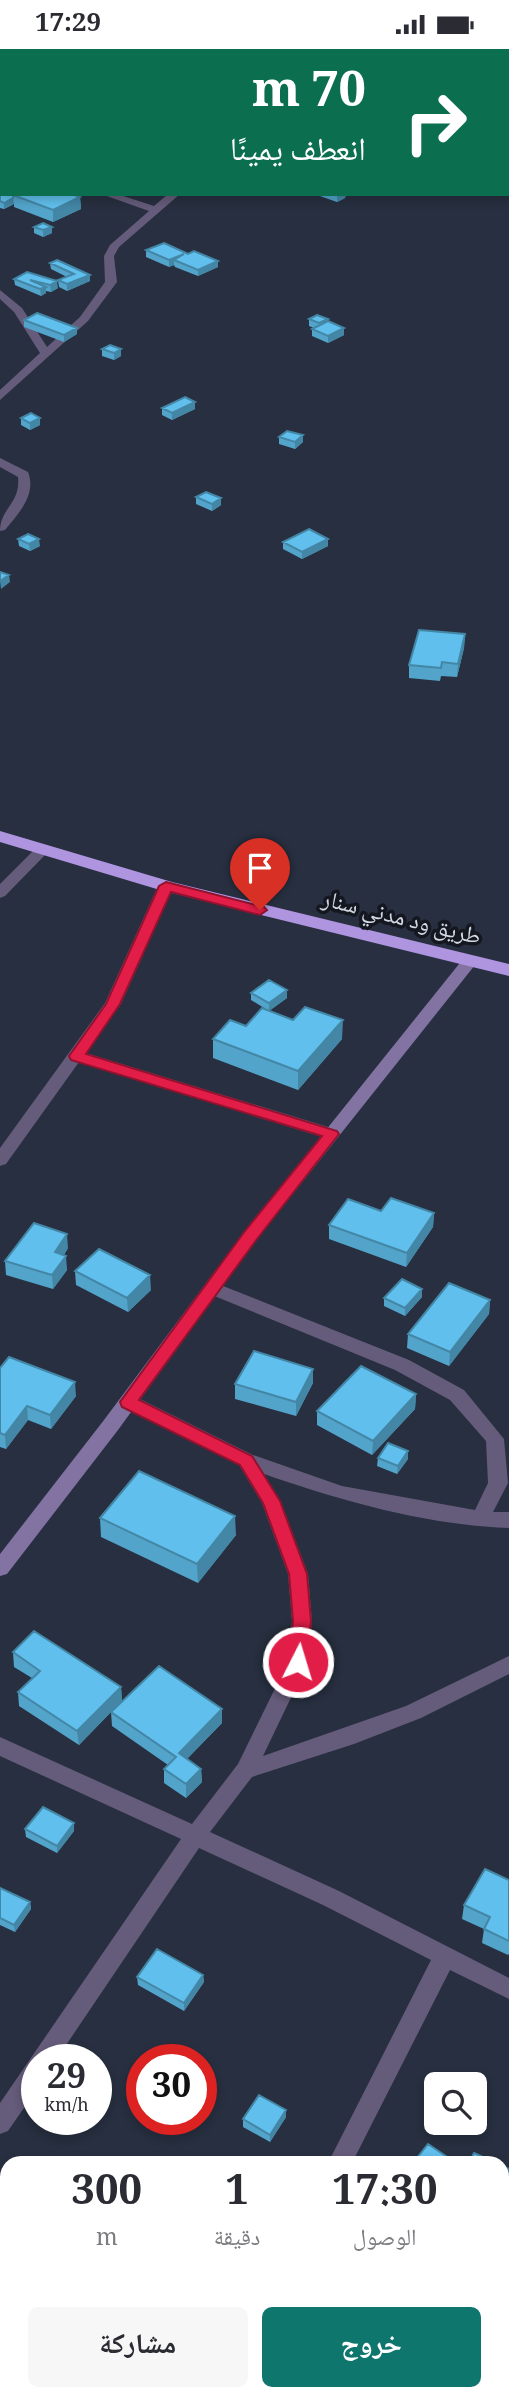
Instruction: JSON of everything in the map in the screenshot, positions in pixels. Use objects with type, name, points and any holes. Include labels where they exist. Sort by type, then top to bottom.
[{"type":"highway","name":"طريق ود مدني سنار","points":[[0,836],[166,886],[509,970]]},
{"type":"street","points":[[112,196],[156,210]]},
{"type":"street","points":[[0,396],[84,319],[111,282],[109,256],[115,245],[173,196]]},
{"type":"street","points":[[0,293],[18,310],[46,354]]},
{"type":"street","points":[[0,462],[24,475],[26,485],[22,499],[0,527]]},
{"type":"street","points":[[0,893],[42,849]]},
{"type":"street","points":[[0,1160],[113,1004],[166,886]]},
{"type":"street","points":[[0,1568],[332,1134],[469,962]]},
{"type":"street","points":[[77,1056],[332,1134]]},
{"type":"street","points":[[213,1288],[401,1366],[457,1395],[495,1439],[498,1483],[480,1519]]},
{"type":"street","points":[[128,1402],[246,1460],[341,1493],[480,1519],[509,1520]]},
{"type":"street","points":[[54,2044],[195,1836],[245,1770],[298,1662],[302,1621],[298,1574],[271,1501],[246,1460]]},
{"type":"street","points":[[245,1770],[334,1743],[446,1700],[505,1670]]},
{"type":"street","points":[[0,1746],[331,1898],[509,1989]]},
{"type":"street","points":[[344,2156],[444,1958]]},
{"type":"street","points":[[0,2123],[21,2092]]},
{"type":"building","points":[[0,196],[13,196],[4,203],[0,201]]},
{"type":"building","points":[[16,196],[80,197],[53,210]]},
{"type":"building","points":[[43,223],[52,227],[43,230],[34,227]]},
{"type":"building","points":[[164,243],[188,254],[194,251],[218,261],[198,270],[174,260],[184,254],[169,260],[146,250]]},
{"type":"building","points":[[57,260],[90,275],[67,284],[58,280],[74,274],[50,263]]},
{"type":"building","points":[[27,272],[57,281],[50,285],[30,280],[46,287],[40,289],[14,279]]},
{"type":"building","points":[[37,313],[77,328],[64,335],[24,320]]},
{"type":"building","points":[[317,315],[328,319],[319,323],[309,319]]},
{"type":"building","points":[[328,321],[344,328],[328,336],[312,329]]},
{"type":"building","points":[[110,345],[121,349],[114,353],[102,349]]},
{"type":"building","points":[[185,397],[195,402],[172,413],[162,408]]},
{"type":"building","points":[[31,413],[40,418],[30,423],[21,418]]},
{"type":"building","points":[[287,431],[303,435],[295,442],[279,437]]},
{"type":"building","points":[[206,492],[221,498],[212,504],[196,497]]},
{"type":"building","points":[[309,529],[328,539],[302,552],[283,542]]},
{"type":"building","points":[[28,534],[39,539],[29,544],[18,539]]},
{"type":"building","points":[[0,572],[9,575],[0,581]]},
{"type":"building","points":[[419,630],[465,634],[458,664],[442,662],[441,668],[409,665]]},
{"type":"building","points":[[269,980],[287,990],[269,1003],[251,993]]},
{"type":"building","points":[[305,1007],[343,1020],[298,1071],[213,1039],[230,1020],[246,1026],[262,1008],[293,1020]]},
{"type":"building","points":[[391,1198],[434,1213],[407,1253],[329,1225],[348,1199],[381,1211]]},
{"type":"building","points":[[34,1223],[67,1234],[55,1252],[66,1256],[52,1275],[5,1261]]},
{"type":"building","points":[[99,1249],[150,1275],[127,1298],[75,1271]]},
{"type":"building","points":[[402,1279],[422,1289],[405,1308],[384,1298]]},
{"type":"building","points":[[449,1283],[490,1300],[450,1352],[408,1334]]},
{"type":"building","points":[[254,1351],[313,1369],[296,1402],[235,1384]]},
{"type":"building","points":[[9,1357],[75,1382],[50,1415],[27,1406],[5,1435],[0,1433],[0,1368]]},
{"type":"building","points":[[361,1366],[416,1394],[373,1441],[317,1411]]},
{"type":"building","points":[[388,1443],[408,1451],[398,1466],[378,1458]]},
{"type":"building","points":[[139,1471],[235,1516],[197,1564],[100,1518]]},
{"type":"building","points":[[34,1631],[121,1687],[77,1731],[18,1692],[40,1671],[13,1652]]},
{"type":"building","points":[[159,1666],[222,1709],[179,1753],[201,1769],[186,1784],[164,1769],[176,1757],[111,1712]]},
{"type":"building","points":[[43,1807],[74,1823],[57,1846],[25,1829]]},
{"type":"building","points":[[485,1869],[509,1880],[509,1941],[484,1929],[490,1917],[464,1905]]},
{"type":"building","points":[[0,1888],[30,1902],[14,1925],[0,1918]]},
{"type":"building","points":[[157,1949],[203,1975],[184,2003],[137,1977]]},
{"type":"building","points":[[259,2095],[286,2110],[270,2135],[243,2119]]},
{"type":"building","points":[[428,2144],[446,2156],[419,2156]]},
{"type":"route","points":[[260,910],[166,886],[113,1004],[77,1056],[332,1134],[251,1235],[128,1402],[246,1460],[271,1501],[298,1574],[302,1621],[298,1662]]}]
